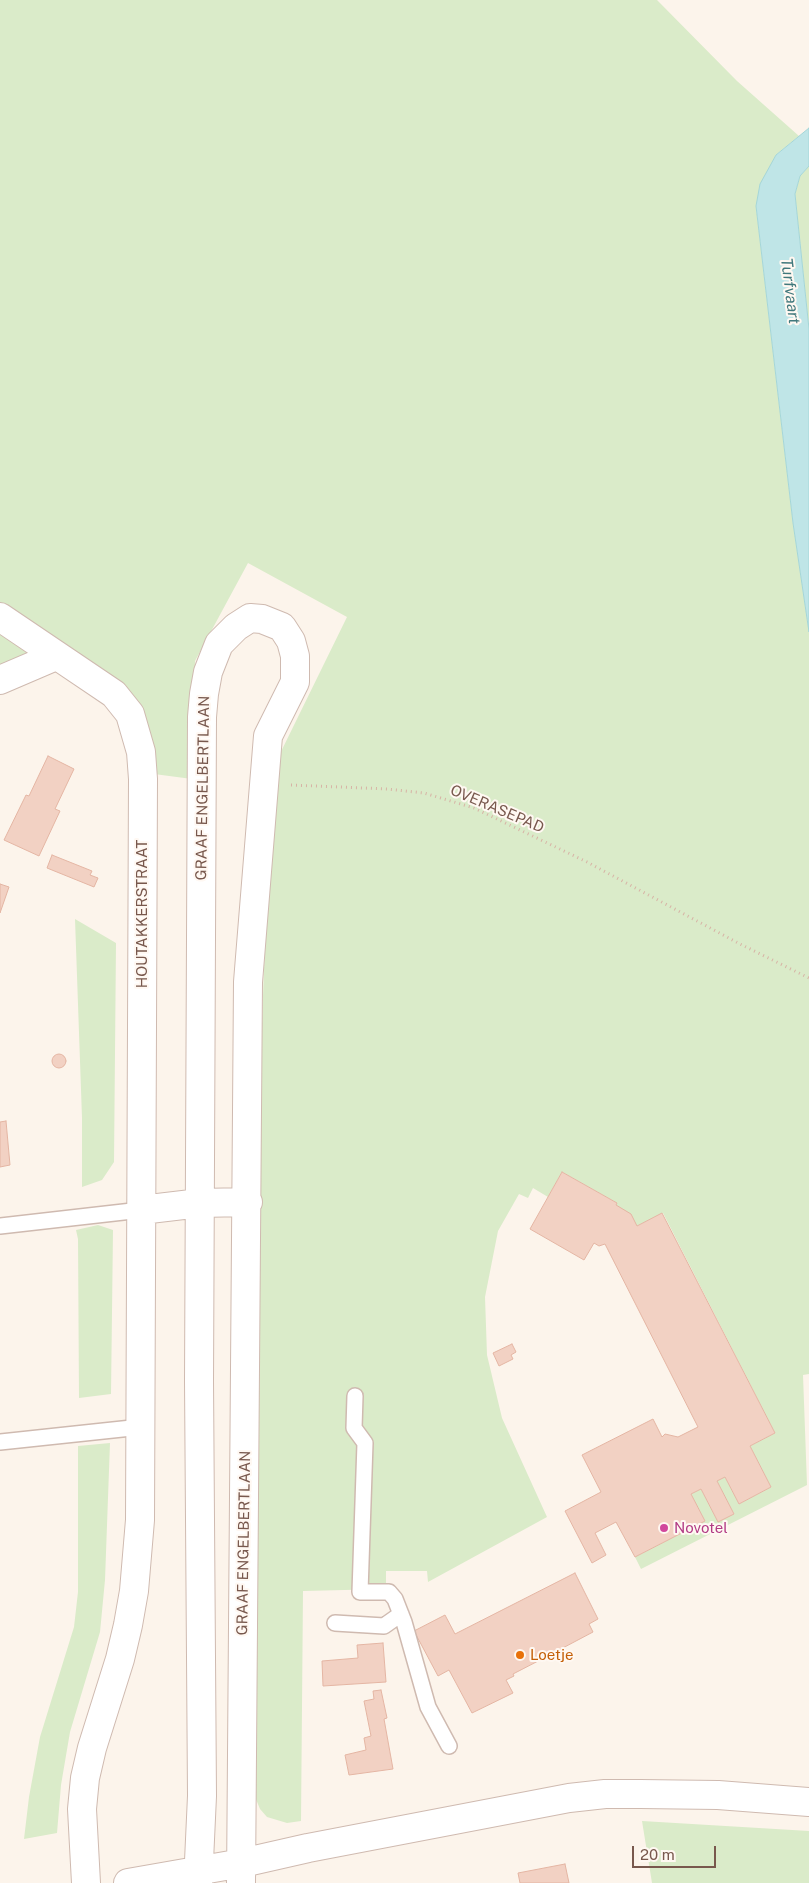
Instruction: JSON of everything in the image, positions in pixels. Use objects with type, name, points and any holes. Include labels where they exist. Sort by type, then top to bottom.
[{"type":"street","name":"HOUTAKKERSTRAAT","points":[[0,617],[114,694],[130,714],[142,752],[141,1210]]},
{"type":"street","name":"GRAAF ENGELBERTLAAN","points":[[198,1877],[202,1796],[199,1382],[202,717],[208,672],[219,644],[236,627],[250,618],[262,619],[282,627],[291,641],[295,656],[295,682],[268,736],[248,982],[248,1202],[241,1873]]},
{"type":"street","points":[[0,680],[56,656]]},
{"type":"street","points":[[86,1883],[82,1809],[85,1778],[92,1748],[120,1659],[134,1591],[140,1520],[141,1210],[200,1203],[248,1202]]},
{"type":"street","points":[[128,1883],[241,1873],[308,1848],[413,1821],[569,1798],[605,1794],[718,1788],[809,1802]]},
{"type":"lane","points":[[0,1226],[141,1210]]},
{"type":"lane","points":[[356,1396],[354,1428],[365,1443],[360,1592],[389,1592],[395,1599],[428,1707],[449,1746]]},
{"type":"lane","points":[[0,1442],[140,1427]]},
{"type":"lane","points":[[335,1623],[384,1626],[401,1614]]},
{"type":"path","name":"OVERASEPAD","points":[[263,784],[387,789],[424,793],[458,802],[524,830],[740,944],[809,978]]},
{"type":"green space","points":[[0,0],[657,0],[737,81],[799,136],[776,155],[756,206],[793,523],[809,632],[809,1374],[803,1375],[807,1485],[641,1569],[635,1557],[705,1521],[691,1494],[701,1489],[718,1522],[734,1514],[717,1481],[725,1477],[739,1504],[771,1487],[750,1446],[775,1433],[663,1213],[637,1226],[616,1205],[617,1203],[562,1172],[548,1197],[533,1188],[528,1198],[519,1194],[498,1231],[485,1297],[487,1355],[502,1418],[547,1517],[428,1582],[427,1571],[386,1571],[386,1589],[303,1591],[301,1821],[287,1823],[267,1817],[260,1809],[253,1792],[259,1108],[264,968],[275,791],[271,772],[347,617],[248,563],[195,661],[192,779],[154,774],[143,710],[120,681],[48,638],[0,604]]},
{"type":"green space","points":[[809,166],[809,329],[795,194],[800,176]]},
{"type":"green space","points":[[0,630],[14,640],[32,657],[0,668]]},
{"type":"green space","points":[[75,919],[116,943],[114,1162],[102,1180],[82,1187],[82,1118]]},
{"type":"green space","points":[[98,1225],[113,1230],[111,1394],[79,1398],[78,1239],[76,1230]]},
{"type":"green space","points":[[110,1443],[105,1580],[100,1632],[70,1732],[61,1785],[57,1833],[24,1839],[29,1797],[40,1737],[74,1627],[78,1592],[78,1446]]},
{"type":"green space","points":[[642,1821],[809,1831],[809,1883],[652,1883]]},
{"type":"water","name":"Turfvaart","points":[[809,128],[809,166],[800,176],[795,194],[809,329],[809,632],[793,523],[756,206],[760,184],[776,155]]},
{"type":"building","points":[[48,756],[74,769],[55,809],[60,811],[39,856],[4,840],[26,795],[29,796]]},
{"type":"building","points":[[52,855],[92,871],[90,875],[98,878],[94,887],[47,868]]},
{"type":"building","points":[[0,884],[9,887],[0,913]]},
{"type":"building","points":[[59,1054],[64,1056],[66,1061],[64,1066],[59,1068],[54,1066],[52,1061],[54,1056]]},
{"type":"building","points":[[6,1121],[10,1165],[0,1167],[0,1122]]},
{"type":"building","points":[[562,1172],[617,1203],[616,1205],[631,1214],[637,1226],[662,1213],[775,1433],[750,1446],[771,1487],[739,1504],[725,1477],[717,1481],[734,1514],[718,1522],[701,1489],[691,1494],[705,1521],[635,1557],[616,1522],[595,1533],[606,1555],[592,1563],[565,1511],[601,1492],[582,1455],[653,1419],[662,1437],[665,1434],[678,1437],[698,1427],[605,1244],[599,1246],[594,1243],[584,1260],[530,1229]]},
{"type":"building","points":[[512,1344],[516,1352],[511,1355],[513,1359],[499,1366],[493,1353]]},
{"type":"building","points":[[575,1573],[598,1619],[589,1624],[593,1632],[543,1661],[542,1659],[513,1674],[514,1676],[506,1680],[513,1693],[472,1713],[449,1670],[438,1676],[414,1631],[445,1615],[455,1634]]},
{"type":"building","points":[[383,1643],[386,1682],[323,1686],[322,1661],[358,1658],[357,1645]]},
{"type":"building","points":[[381,1690],[387,1718],[384,1719],[393,1769],[349,1775],[345,1755],[366,1750],[364,1738],[371,1736],[364,1701],[374,1699],[373,1691]]},
{"type":"building","points":[[565,1864],[569,1883],[520,1883],[518,1873]]},
{"type":"place","name":"Novotel","points":[[664,1528]]},
{"type":"place","name":"Loetje","points":[[520,1655]]}]
